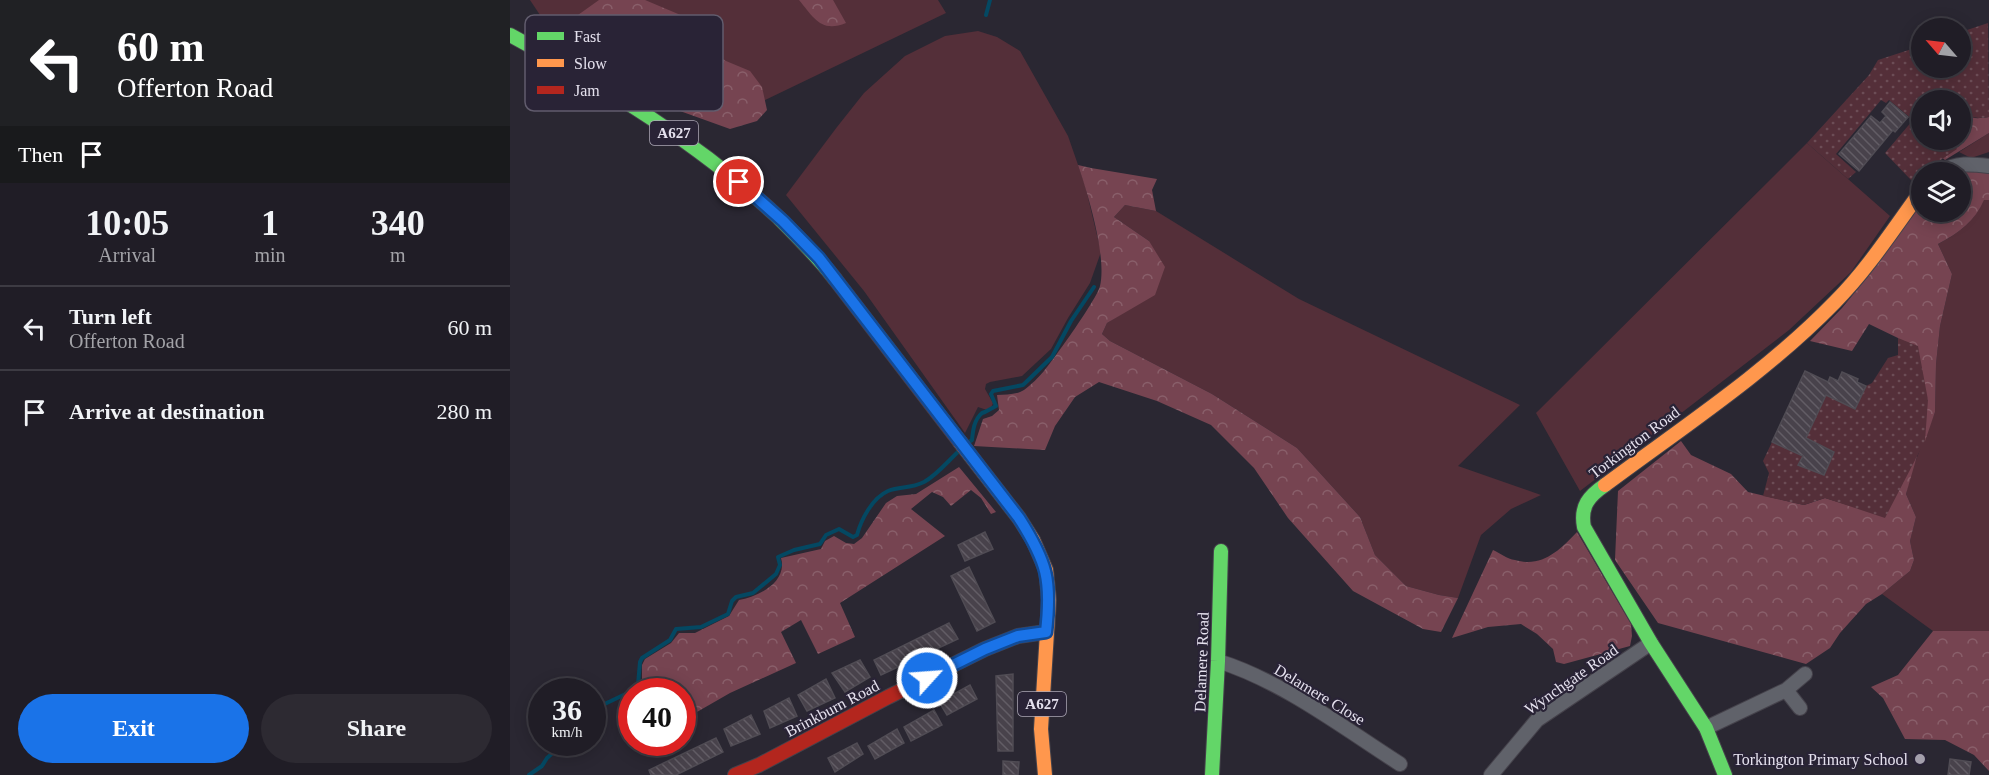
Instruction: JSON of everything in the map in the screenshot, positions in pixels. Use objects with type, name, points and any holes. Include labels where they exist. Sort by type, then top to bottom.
[{"type":"street","name":"A627","points":[[510,35],[525,44]]},
{"type":"street","name":"A627","points":[[639,111],[683,138],[739,182],[783,221],[819,258],[1019,518],[1038,550],[1046,570],[1049,600],[1041,729],[1045,775]]},
{"type":"street","points":[[1971,165],[1989,166]]},
{"type":"street","name":"Torkington Road","points":[[1725,775],[1706,728],[1651,642],[1584,527],[1581,516],[1582,506],[1595,492],[1758,369],[1823,314],[1859,275],[1911,205]]},
{"type":"street","name":"Delamere Road","points":[[1212,775],[1221,550]]},
{"type":"street","name":"Brinkburn Road","points":[[735,775],[761,770],[888,697],[985,649],[1018,636],[1046,632]]},
{"type":"street","name":"Wynchgate Road","points":[[1491,775],[1537,720],[1651,642]]},
{"type":"street","name":"Delamere Close","points":[[1218,661],[1249,672],[1285,691],[1400,764]]},
{"type":"street","points":[[1706,728],[1786,690],[1805,674]]},
{"type":"street","points":[[1786,690],[1800,708]]},
{"type":"shaded area","points":[[530,0],[938,0],[946,13],[761,102],[723,92],[723,15],[540,15]]},
{"type":"shaded area","points":[[1988,23],[1989,117],[1971,116],[1971,90],[1911,90],[1911,118],[1889,100],[1886,103],[1881,100],[1836,154],[1856,172],[1848,179],[1807,143],[1869,75],[1878,60],[1911,49],[1911,78],[1971,78],[1971,29]]},
{"type":"shaded area","points":[[978,31],[997,37],[1020,51],[1068,136],[1085,185],[1101,252],[1090,283],[1051,349],[1022,376],[986,384],[985,389],[993,403],[991,408],[987,410],[978,407],[965,433],[864,291],[786,195],[864,93],[905,56],[945,36]]},
{"type":"shaded area","points":[[1911,122],[1911,150],[1956,150],[1938,162],[1911,162],[1911,180],[1885,153]]},
{"type":"shaded area","points":[[1989,133],[1989,152],[1971,158],[1959,152],[1971,150],[1971,144]]},
{"type":"shaded area","points":[[1807,143],[1890,216],[1851,272],[1789,330],[1580,491],[1536,413]]},
{"type":"shaded area","points":[[1984,199],[1989,200],[1989,631],[1933,631],[1882,594],[1910,571],[1914,560],[1910,541],[1916,517],[1906,494],[1911,472],[1935,412],[1940,326],[1952,274],[1938,244],[1971,222]]},
{"type":"shaded area","points":[[1125,205],[1156,211],[1299,299],[1520,405],[1458,466],[1541,495],[1511,509],[1481,535],[1458,598],[1406,586],[1375,555],[1360,517],[1297,448],[1212,394],[1110,341],[1102,334],[1107,323],[1129,309],[1149,241],[1114,217]]},
{"type":"shaded area","points":[[1898,338],[1918,346],[1928,400],[1925,441],[1885,518],[1825,498],[1804,505],[1763,496],[1769,473],[1763,461],[1772,442],[1803,456],[1799,465],[1824,475],[1834,452],[1806,438],[1826,395],[1855,409],[1866,386],[1872,383],[1888,358],[1898,355]]},
{"type":"green space","points":[[599,0],[645,0],[681,15],[578,15]]},
{"type":"green space","points":[[799,0],[833,0],[846,23],[837,26],[824,25],[814,18]]},
{"type":"green space","points":[[723,59],[750,71],[762,87],[767,110],[757,121],[730,129],[680,111],[723,111]]},
{"type":"green space","points":[[1971,116],[1974,118],[1989,117],[1989,133],[1971,144]]},
{"type":"green space","points":[[1943,150],[1961,150],[1945,160],[1940,156]]},
{"type":"green space","points":[[1078,165],[1157,179],[1152,190],[1156,211],[1125,205],[1114,217],[1149,241],[1165,267],[1155,295],[1107,323],[1102,334],[1110,341],[1212,394],[1297,448],[1360,517],[1375,555],[1406,586],[1458,598],[1441,632],[1423,629],[1353,591],[1288,518],[1254,468],[1211,425],[1157,401],[1099,382],[1075,397],[1055,426],[1045,450],[974,446],[983,419],[999,410],[997,395],[1021,392],[1040,376],[1075,329],[1100,286],[1099,243]]},
{"type":"green space","points":[[1971,170],[1989,172],[1989,200],[1984,200],[1971,220]]},
{"type":"green space","points":[[1911,214],[1911,222],[1969,222],[1938,244],[1952,274],[1940,326],[1935,412],[1925,441],[1917,435],[1898,356],[1898,338],[1869,324],[1852,351],[1810,341],[1842,308],[1870,274]]},
{"type":"green space","points":[[1681,441],[1691,455],[1731,474],[1748,492],[1804,505],[1825,498],[1851,506],[1917,456],[1906,494],[1916,517],[1910,541],[1914,560],[1910,571],[1866,604],[1830,648],[1806,664],[1658,623],[1615,560],[1618,491]]},
{"type":"green space","points":[[959,467],[996,512],[991,514],[981,498],[971,490],[951,506],[943,497],[932,492],[911,509],[945,536],[840,603],[855,637],[818,654],[801,620],[781,632],[796,663],[730,693],[696,713],[696,678],[642,678],[642,665],[645,659],[671,643],[679,633],[695,633],[729,616],[739,600],[755,596],[770,587],[780,574],[781,558],[821,549],[825,541],[834,536],[846,543],[854,544],[862,538],[886,503],[897,496],[916,494]]},
{"type":"green space","points":[[1577,532],[1631,624],[1630,646],[1564,664],[1556,662],[1553,649],[1537,634],[1521,624],[1488,627],[1452,638],[1493,550],[1512,559],[1534,562],[1550,556]]},
{"type":"green space","points":[[1933,631],[1989,631],[1989,771],[1974,755],[1945,740],[1905,739],[1883,698],[1871,687],[1898,675]]},
{"type":"building","points":[[1890,102],[1908,117],[1895,132],[1893,130],[1859,171],[1839,154],[1871,116],[1880,123],[1886,116],[1882,112]]},
{"type":"building","points":[[1805,371],[1828,382],[1830,377],[1838,381],[1842,372],[1858,379],[1857,382],[1866,386],[1855,409],[1826,395],[1806,438],[1834,452],[1824,475],[1798,465],[1803,456],[1772,442]]},
{"type":"building","points":[[985,532],[993,549],[965,561],[958,545]]},
{"type":"building","points":[[969,567],[995,622],[977,631],[951,576]]},
{"type":"building","points":[[949,623],[958,639],[881,675],[874,660]]},
{"type":"building","points":[[860,660],[870,677],[845,692],[832,673]]},
{"type":"building","points":[[1013,674],[1013,751],[998,751],[996,676]]},
{"type":"building","points":[[826,679],[835,698],[807,711],[798,695]]},
{"type":"building","points":[[970,685],[977,699],[947,715],[939,702]]},
{"type":"building","points":[[789,698],[797,716],[770,728],[764,711]]},
{"type":"building","points":[[934,710],[942,725],[911,741],[904,727]]},
{"type":"building","points":[[751,715],[760,734],[731,746],[724,729]]},
{"type":"building","points":[[897,729],[904,743],[875,759],[868,746]]},
{"type":"building","points":[[716,738],[723,752],[676,775],[651,775],[649,770],[678,756],[696,756],[696,748]]},
{"type":"building","points":[[857,743],[863,754],[835,772],[828,758]]},
{"type":"building","points":[[1950,759],[1971,762],[1969,775],[1948,775]]},
{"type":"building","points":[[1003,761],[1019,762],[1018,775],[1003,775]]},
{"type":"waterway","points":[[986,15],[990,0]]},
{"type":"waterway","points":[[969,442],[972,440],[974,425],[979,416],[996,406],[991,394],[993,391],[1023,385],[1052,357],[1071,321],[1094,287]]},
{"type":"waterway","points":[[606,703],[634,690],[638,685],[642,658],[670,640],[676,629],[701,627],[728,614],[732,601],[736,597],[753,593],[776,574],[780,565],[778,557],[794,550],[820,544],[826,535],[839,529],[853,537],[857,535],[868,510],[882,494],[892,489],[924,482],[959,451]]},
{"type":"waterway","points":[[529,775],[542,766],[549,756]]},
{"type":"traffic: fast","points":[[510,35],[525,43]]},
{"type":"traffic: fast","points":[[639,111],[684,141],[748,190],[779,218],[835,279]]},
{"type":"traffic: fast","points":[[1605,485],[1587,502],[1583,513],[1584,527],[1651,643],[1706,728],[1725,775]]},
{"type":"traffic: fast","points":[[1212,775],[1221,551]]},
{"type":"traffic: slow","points":[[1605,485],[1724,398],[1809,328],[1859,276],[1911,205]]},
{"type":"traffic: slow","points":[[960,442],[1019,518],[1033,540],[1046,570],[1049,600],[1041,729],[1045,775]]},
{"type":"traffic: jam","points":[[835,279],[960,442]]},
{"type":"traffic: jam","points":[[735,775],[759,765],[985,649],[1018,636],[1046,632]]},
{"type":"place","name":"Torkington Primary School","points":[[1920,759]]},
{"type":"route","points":[[739,182],[783,221],[819,258],[1019,518],[1033,540],[1046,570],[1049,600],[1046,632],[1018,636],[985,649],[927,678]]}]
